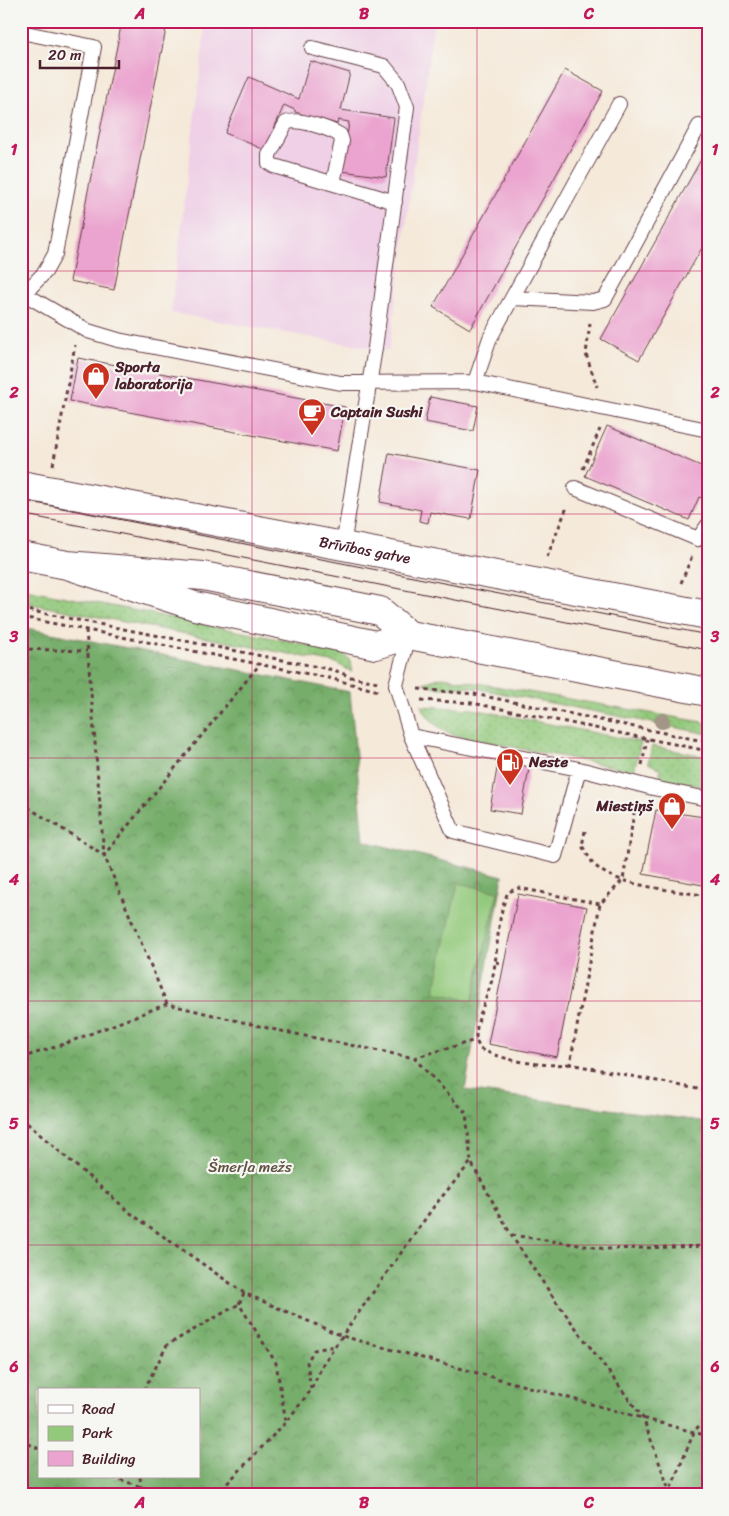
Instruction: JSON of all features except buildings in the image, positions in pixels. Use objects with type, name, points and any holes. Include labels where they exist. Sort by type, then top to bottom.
[{"type":"main road","name":"Brīvības gatve","points":[[21,485],[708,615]]},
{"type":"main road","points":[[21,556],[67,566],[195,606],[376,645],[409,635],[708,692]]},
{"type":"lane","points":[[21,32],[94,47],[55,254],[45,272],[23,293],[88,331],[118,340],[341,383],[475,382],[708,430]]},
{"type":"lane","points":[[312,48],[384,66],[398,83],[407,107],[369,382],[343,546]]},
{"type":"lane","points":[[475,382],[490,338],[619,104]]},
{"type":"lane","points":[[333,183],[342,141],[340,135],[333,130],[298,121],[286,124],[269,156],[269,163],[333,183],[395,202]]},
{"type":"lane","points":[[513,298],[593,302],[605,299],[699,126]]},
{"type":"lane","points":[[575,488],[698,539],[708,524]]},
{"type":"lane","points":[[409,635],[396,685],[398,695],[411,736],[453,831],[555,856],[579,769]]},
{"type":"lane","points":[[411,736],[579,769],[653,788],[708,799]]},
{"type":"path","points":[[544,562],[608,408],[594,379],[586,354],[593,302]]},
{"type":"path","points":[[53,467],[78,325]]},
{"type":"path","points":[[679,587],[698,539]]},
{"type":"path","points":[[21,608],[334,670],[361,678]]},
{"type":"path","points":[[21,617],[330,678],[359,688],[438,701],[472,702],[708,751]]},
{"type":"path","points":[[86,630],[104,855],[167,1004]]},
{"type":"path","points":[[21,650],[87,651]]},
{"type":"path","points":[[104,855],[260,664]]},
{"type":"path","points":[[419,690],[474,694],[708,742]]},
{"type":"path","points":[[570,1064],[600,904],[623,880],[634,813],[640,804],[650,800],[653,788],[654,774],[641,766],[647,739]]},
{"type":"path","points":[[21,803],[104,855]]},
{"type":"path","points":[[570,803],[590,808],[582,846],[597,868],[623,880],[708,896]]},
{"type":"path","points":[[600,904],[519,888],[508,892],[500,910],[493,978],[482,1006],[476,1040],[480,1049],[494,1056],[552,1066],[570,1064],[708,1091]]},
{"type":"path","points":[[496,962],[504,964]]},
{"type":"path","points":[[21,1058],[64,1044],[167,1004],[276,1030],[414,1058],[476,1040]]},
{"type":"path","points":[[414,1058],[466,1113],[472,1162],[511,1235],[555,1300],[643,1418],[670,1494]]},
{"type":"path","points":[[21,1118],[133,1215],[244,1293],[342,1336],[708,1436]]},
{"type":"path","points":[[216,1495],[286,1422],[311,1390],[323,1364],[434,1205],[472,1162]]},
{"type":"path","points":[[511,1235],[606,1249],[708,1246]]},
{"type":"path","points":[[145,1388],[167,1345],[239,1304],[244,1293]]},
{"type":"path","points":[[239,1304],[276,1363],[286,1422]]},
{"type":"path","points":[[311,1390],[307,1362],[314,1350],[336,1346]]},
{"type":"path","points":[[670,1494],[694,1432],[708,1414]]},
{"type":"path","points":[[21,1440],[38,1448]]},
{"type":"path","points":[[116,1478],[164,1495]]},
{"type":"path","points":[[140,1478],[141,1486]]},
{"type":"shaded area","points":[[206,21],[434,21],[389,351],[171,313]]},
{"type":"green space","points":[[21,588],[339,651],[349,660],[352,665],[352,672],[336,663],[21,602]]},
{"type":"green space","name":"Šmerļa mežs","points":[[21,627],[350,692],[364,841],[503,876],[465,1090],[708,1122],[708,1495],[21,1495]]},
{"type":"green space","points":[[442,677],[708,723],[708,734],[470,687],[440,688],[423,683]]},
{"type":"green space","points":[[421,706],[473,709],[641,742],[634,771],[453,735],[435,724]]},
{"type":"green space","points":[[652,746],[708,757],[708,788],[660,778],[660,769],[648,763]]},
{"type":"green space","points":[[458,883],[498,892],[472,1001],[434,992]]},
{"type":"tram line","points":[[21,500],[708,635]]},
{"type":"tram line","points":[[21,514],[708,650]]},
{"type":"place","name":"Sporta laboratorija","points":[[96,400]]},
{"type":"place","name":"Captain Sushi","points":[[312,436]]},
{"type":"place","name":"Neste","points":[[510,786]]},
{"type":"place","name":"Miestiņš","points":[[672,830]]}]
